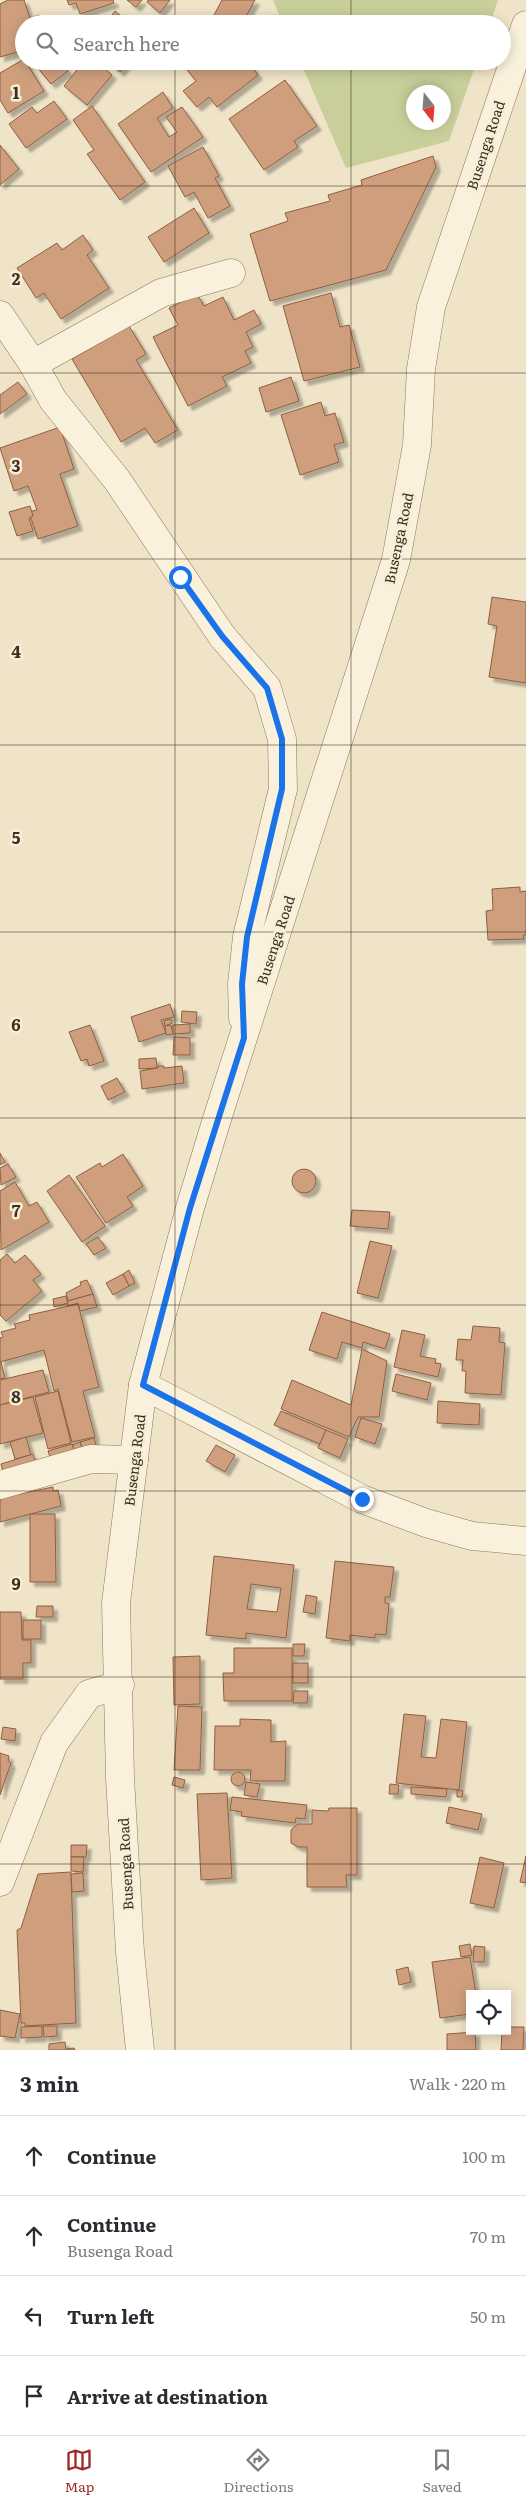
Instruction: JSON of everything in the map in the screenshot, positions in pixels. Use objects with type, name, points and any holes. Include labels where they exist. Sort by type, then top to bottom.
[{"type":"street","name":"Busenga Road","points":[[511,70],[526,25]]},
{"type":"street","name":"Busenga Road","points":[[140,2050],[130,1952],[120,1778],[120,1685],[116,1603],[143,1385],[190,1208],[396,560],[417,445],[420,369],[431,307],[511,70]]},
{"type":"street","points":[[33,364],[161,293],[231,272]]},
{"type":"street","points":[[0,315],[33,364],[53,400],[117,480],[222,636],[267,688],[282,739],[282,789],[247,937],[242,984],[244,1038]]},
{"type":"street","points":[[143,1385],[362,1499],[426,1523],[472,1536],[526,1541]]},
{"type":"street","points":[[0,1485],[92,1459],[134,1460]]},
{"type":"street","points":[[0,1882],[54,1742],[89,1694],[120,1685]]},
{"type":"green space","points":[[273,0],[498,0],[493,15],[279,15]]},
{"type":"green space","points":[[304,70],[474,70],[449,141],[346,168]]},
{"type":"building","points":[[8,0],[24,0],[29,15],[15,15],[15,53],[0,57],[0,4]]},
{"type":"building","points":[[67,0],[113,0],[114,3],[80,14],[76,3],[69,5]]},
{"type":"building","points":[[127,0],[142,0],[136,7]]},
{"type":"building","points":[[148,0],[170,0],[160,13],[147,2]]},
{"type":"building","points":[[222,0],[255,0],[247,15],[214,15]]},
{"type":"building","points":[[115,11],[120,15],[112,15]]},
{"type":"building","points":[[15,64],[15,70],[31,70],[44,91],[8,113],[0,100],[0,73]]},
{"type":"building","points":[[39,70],[67,70],[68,71],[51,84]]},
{"type":"building","points":[[77,70],[106,70],[112,75],[87,105],[64,86]]},
{"type":"building","points":[[187,70],[254,70],[258,75],[217,107],[209,97],[197,107],[183,91],[196,81]]},
{"type":"building","points":[[285,80],[317,126],[294,141],[298,147],[264,170],[229,119]]},
{"type":"building","points":[[163,92],[173,108],[157,118],[169,137],[177,132],[166,117],[182,107],[203,137],[151,172],[118,124]]},
{"type":"building","points":[[54,101],[67,119],[26,148],[9,124],[32,107],[37,113]]},
{"type":"building","points":[[92,106],[145,182],[120,200],[87,154],[94,150],[73,120]]},
{"type":"building","points":[[0,145],[19,169],[0,185]]},
{"type":"building","points":[[203,147],[219,176],[215,178],[230,206],[208,218],[194,192],[185,197],[168,166]]},
{"type":"building","points":[[433,156],[436,167],[386,270],[270,301],[250,234],[288,221],[285,213],[330,201],[328,195],[362,185],[361,180]]},
{"type":"building","points":[[194,208],[209,233],[164,262],[148,237]]},
{"type":"building","points":[[83,235],[93,250],[87,255],[109,288],[61,319],[44,293],[36,298],[17,268],[57,243],[62,250]]},
{"type":"building","points":[[331,293],[340,327],[349,325],[360,367],[304,381],[283,306]]},
{"type":"building","points":[[197,294],[204,306],[223,297],[234,320],[254,310],[261,324],[246,332],[253,347],[245,351],[251,363],[222,377],[227,386],[188,406],[153,337],[178,325],[169,308]]},
{"type":"building","points":[[129,326],[146,354],[136,360],[178,430],[155,443],[145,428],[121,442],[72,359]]},
{"type":"building","points":[[291,377],[299,401],[266,412],[259,388]]},
{"type":"building","points":[[18,382],[27,394],[0,414],[0,395]]},
{"type":"building","points":[[321,402],[325,416],[335,413],[344,442],[334,445],[339,462],[300,475],[281,415]]},
{"type":"building","points":[[60,427],[74,469],[60,474],[78,526],[38,539],[29,512],[37,510],[28,486],[14,491],[0,448]]},
{"type":"building","points":[[30,506],[33,516],[29,518],[33,531],[17,536],[9,512]]},
{"type":"building","points":[[492,597],[526,602],[526,683],[489,677],[497,626],[488,624]]},
{"type":"building","points":[[520,887],[520,892],[526,891],[526,935],[523,935],[524,939],[488,940],[486,911],[493,910],[492,889]]},
{"type":"building","points":[[170,1004],[174,1017],[161,1020],[166,1033],[139,1042],[131,1017]]},
{"type":"building","points":[[182,1011],[197,1012],[196,1024],[181,1022]]},
{"type":"building","points":[[171,1019],[172,1023],[165,1026],[164,1021]]},
{"type":"building","points":[[190,1024],[190,1033],[173,1034],[173,1025]]},
{"type":"building","points":[[90,1025],[104,1061],[89,1066],[87,1059],[81,1061],[69,1032]]},
{"type":"building","points":[[171,1025],[173,1034],[166,1035],[165,1026]]},
{"type":"building","points":[[174,1037],[190,1038],[190,1055],[173,1055]]},
{"type":"building","points":[[156,1058],[157,1068],[139,1069],[139,1059]]},
{"type":"building","points":[[158,1066],[164,1066],[164,1068],[182,1066],[184,1083],[142,1089],[140,1071],[158,1068]]},
{"type":"building","points":[[117,1078],[125,1092],[108,1100],[101,1086]]},
{"type":"building","points":[[0,1153],[5,1162],[0,1165]]},
{"type":"building","points":[[123,1154],[143,1186],[127,1197],[133,1206],[106,1223],[76,1177],[100,1163],[102,1167]]},
{"type":"building","points":[[8,1164],[16,1177],[1,1185],[0,1168]]},
{"type":"building","points":[[304,1169],[313,1172],[316,1181],[313,1190],[304,1193],[295,1190],[292,1181],[295,1172]]},
{"type":"building","points":[[69,1175],[105,1226],[82,1242],[47,1191]]},
{"type":"building","points":[[15,1182],[29,1206],[37,1202],[49,1222],[1,1250],[0,1191]]},
{"type":"building","points":[[352,1210],[390,1212],[388,1229],[350,1226]]},
{"type":"building","points":[[98,1237],[106,1248],[94,1255],[86,1244]]},
{"type":"building","points":[[370,1241],[392,1246],[378,1298],[357,1293]]},
{"type":"building","points":[[7,1254],[15,1263],[25,1255],[41,1274],[33,1280],[42,1291],[6,1321],[0,1315],[0,1260]]},
{"type":"building","points":[[129,1270],[135,1283],[129,1286],[123,1274]]},
{"type":"building","points":[[123,1274],[129,1286],[113,1295],[106,1283]]},
{"type":"building","points":[[87,1280],[93,1294],[68,1301],[66,1293],[81,1285],[80,1282]]},
{"type":"building","points":[[93,1294],[97,1307],[80,1311],[78,1303],[68,1306],[67,1301]]},
{"type":"building","points":[[66,1296],[68,1303],[54,1307],[53,1299]]},
{"type":"building","points":[[78,1304],[99,1387],[83,1391],[95,1437],[72,1442],[58,1389],[54,1391],[44,1350],[0,1362],[0,1338],[3,1337],[1,1332],[16,1328],[14,1324],[30,1320],[29,1315]]},
{"type":"building","points":[[322,1312],[390,1334],[385,1349],[363,1342],[362,1348],[342,1342],[337,1359],[309,1350]]},
{"type":"building","points":[[473,1326],[500,1328],[499,1342],[505,1343],[501,1395],[465,1393],[466,1371],[462,1371],[463,1360],[456,1360],[458,1339],[471,1340]]},
{"type":"building","points":[[402,1330],[425,1335],[420,1356],[436,1359],[435,1363],[441,1364],[438,1377],[394,1367]]},
{"type":"building","points":[[362,1349],[387,1361],[379,1417],[358,1417],[349,1437],[281,1409],[292,1380],[351,1405]]},
{"type":"building","points":[[0,1362],[5,1378],[0,1379]]},
{"type":"building","points":[[43,1370],[49,1392],[0,1405],[0,1380]]},
{"type":"building","points":[[396,1374],[431,1383],[427,1400],[392,1391]]},
{"type":"building","points":[[58,1391],[71,1443],[48,1449],[35,1397]]},
{"type":"building","points":[[33,1397],[43,1433],[0,1444],[0,1405]]},
{"type":"building","points":[[438,1401],[480,1404],[479,1425],[437,1423]]},
{"type":"building","points":[[281,1411],[326,1430],[320,1444],[274,1425]]},
{"type":"building","points":[[361,1418],[382,1424],[375,1444],[355,1437]]},
{"type":"building","points":[[326,1430],[348,1439],[340,1458],[318,1448]]},
{"type":"building","points":[[26,1437],[31,1455],[15,1459],[10,1442]]},
{"type":"building","points":[[94,1438],[97,1448],[84,1452],[80,1442]]},
{"type":"building","points":[[80,1442],[83,1451],[75,1454],[72,1445]]},
{"type":"building","points":[[72,1444],[76,1455],[52,1463],[48,1451]]},
{"type":"building","points":[[216,1445],[235,1455],[225,1472],[206,1461]]},
{"type":"building","points":[[33,1454],[36,1465],[4,1475],[1,1464]]},
{"type":"building","points":[[53,1487],[53,1491],[58,1490],[61,1506],[0,1522],[0,1498]]},
{"type":"building","points":[[30,1514],[55,1514],[56,1582],[30,1582]]},
{"type":"building","points":[[214,1556],[294,1565],[286,1638],[246,1633],[246,1639],[206,1635]],"holes":[[[251,1584],[281,1588],[277,1612],[247,1609]]]},
{"type":"building","points":[[335,1561],[394,1567],[390,1597],[385,1597],[385,1603],[389,1604],[386,1635],[375,1634],[375,1638],[350,1635],[350,1641],[326,1638]]},
{"type":"building","points":[[306,1595],[317,1597],[315,1614],[303,1612]]},
{"type":"building","points":[[37,1606],[53,1606],[53,1617],[36,1617]]},
{"type":"building","points":[[0,1612],[21,1612],[22,1640],[31,1640],[31,1663],[23,1663],[23,1679],[0,1679]]},
{"type":"building","points":[[23,1620],[41,1620],[41,1639],[23,1639]]},
{"type":"building","points":[[293,1644],[305,1644],[304,1656],[293,1656]]},
{"type":"building","points":[[234,1648],[292,1648],[292,1701],[224,1701],[223,1673],[234,1673]]},
{"type":"building","points":[[200,1656],[200,1704],[174,1705],[173,1657]]},
{"type":"building","points":[[293,1663],[308,1663],[308,1683],[293,1683]]},
{"type":"building","points":[[294,1691],[308,1691],[307,1703],[293,1703]]},
{"type":"building","points":[[178,1706],[202,1707],[200,1770],[174,1770]]},
{"type":"building","points":[[404,1714],[426,1716],[421,1757],[436,1758],[441,1719],[467,1722],[459,1790],[396,1783]]},
{"type":"building","points":[[240,1719],[271,1720],[271,1742],[286,1741],[285,1781],[250,1781],[251,1770],[214,1770],[215,1726],[240,1726]]},
{"type":"building","points":[[3,1727],[16,1729],[15,1741],[1,1739]]},
{"type":"building","points":[[0,1753],[9,1756],[8,1761],[11,1763],[0,1795]]},
{"type":"building","points":[[235,1772],[241,1772],[245,1779],[241,1786],[235,1786],[231,1782],[231,1776]]},
{"type":"building","points":[[174,1777],[185,1780],[183,1788],[172,1785]]},
{"type":"building","points":[[246,1782],[260,1784],[257,1797],[244,1795]]},
{"type":"building","points":[[390,1784],[399,1785],[398,1794],[389,1794]]},
{"type":"building","points":[[411,1787],[447,1789],[446,1797],[411,1794]]},
{"type":"building","points":[[457,1790],[463,1791],[462,1797],[457,1797]]},
{"type":"building","points":[[227,1793],[232,1878],[201,1880],[197,1794]]},
{"type":"building","points":[[232,1797],[307,1805],[305,1819],[296,1818],[295,1823],[241,1816],[242,1812],[230,1810]]},
{"type":"building","points":[[449,1807],[482,1814],[478,1830],[446,1823]]},
{"type":"building","points":[[329,1808],[357,1808],[357,1875],[346,1875],[347,1887],[307,1887],[307,1847],[298,1847],[291,1843],[291,1830],[298,1824],[312,1824],[312,1810],[328,1811]]},
{"type":"building","points":[[71,1845],[87,1845],[86,1857],[71,1857]]},
{"type":"building","points":[[526,1856],[526,1883],[520,1882]]},
{"type":"building","points":[[71,1857],[84,1857],[83,1872],[71,1871]]},
{"type":"building","points":[[480,1857],[504,1863],[494,1908],[470,1903]]},
{"type":"building","points":[[71,1872],[76,2023],[25,2026],[25,2023],[21,2023],[17,1930],[21,1928],[38,1874]]},
{"type":"building","points":[[83,1873],[84,1891],[72,1892],[71,1874]]},
{"type":"building","points":[[470,1944],[472,1955],[461,1957],[459,1946]]},
{"type":"building","points":[[474,1946],[485,1947],[484,1962],[473,1962]]},
{"type":"building","points":[[470,1957],[475,1990],[466,1990],[466,2015],[440,2018],[432,1962]]},
{"type":"building","points":[[408,1967],[411,1982],[399,1985],[396,1970]]},
{"type":"building","points":[[0,2010],[20,2014],[15,2038],[0,2036]]},
{"type":"building","points":[[42,2026],[42,2037],[21,2038],[21,2027]]},
{"type":"building","points":[[43,2026],[57,2026],[57,2036],[44,2037]]},
{"type":"building","points":[[511,2027],[524,2027],[523,2050],[501,2050],[502,2035],[511,2035]]},
{"type":"building","points":[[466,2033],[466,2035],[475,2035],[476,2050],[447,2050],[447,2034]]},
{"type":"building","points":[[65,2042],[66,2049],[74,2048],[75,2050],[49,2050],[49,2044]]},
{"type":"route","points":[[180,577],[222,636],[267,688],[282,739],[282,789],[264,872],[247,937],[242,984],[244,1038],[190,1208],[143,1385],[362,1499]]}]
